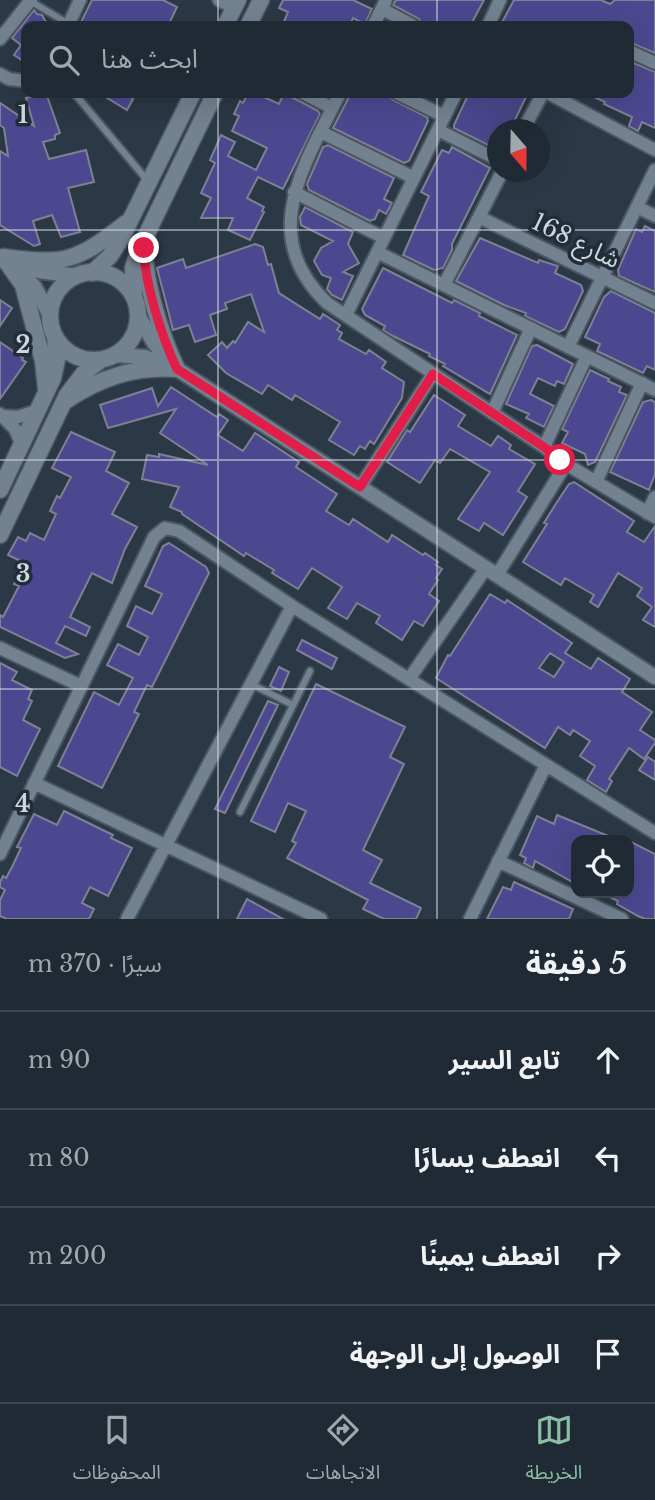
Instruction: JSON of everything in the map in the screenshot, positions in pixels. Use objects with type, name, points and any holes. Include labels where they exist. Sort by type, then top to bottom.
[{"type":"main road","points":[[250,21],[261,0]]},
{"type":"main road","points":[[228,21],[236,4]]},
{"type":"main road","points":[[0,490],[43,403],[57,360],[50,315],[59,290],[85,275],[116,248],[191,98]]},
{"type":"main road","points":[[0,535],[77,380],[130,342],[137,327],[138,315],[134,298],[133,268],[145,237],[213,98]]},
{"type":"main road","points":[[2,256],[46,262],[74,257],[99,245],[130,220]]},
{"type":"main road","points":[[64,402],[115,374],[144,369],[177,369],[166,342],[145,270],[145,237]]},
{"type":"main road","points":[[2,256],[23,285],[43,361],[43,403]]},
{"type":"main road","points":[[85,275],[105,274],[120,281],[134,298]]},
{"type":"main road","points":[[54,334],[62,346],[76,356],[108,358]]},
{"type":"street","points":[[71,21],[80,0]]},
{"type":"street","points":[[219,0],[236,4]]},
{"type":"street","points":[[490,21],[500,0]]},
{"type":"street","points":[[0,39],[30,1]]},
{"type":"street","points":[[376,21],[384,5],[407,21]]},
{"type":"street","points":[[634,53],[655,63]]},
{"type":"street","points":[[0,74],[9,79],[21,80]]},
{"type":"street","points":[[313,98],[332,108]]},
{"type":"street","points":[[337,98],[294,192],[289,222],[290,237],[299,267],[316,293],[566,464],[651,515],[655,497]]},
{"type":"street","points":[[407,98],[444,116]]},
{"type":"street","points":[[345,315],[453,98]]},
{"type":"street","points":[[530,119],[542,98]]},
{"type":"street","points":[[555,98],[655,150]]},
{"type":"street","points":[[438,130],[487,154]]},
{"type":"street","points":[[321,132],[414,178]]},
{"type":"street","points":[[568,347],[655,170]]},
{"type":"street","points":[[444,285],[497,182]]},
{"type":"street","points":[[294,192],[384,238]]},
{"type":"street","points":[[637,207],[655,216]]},
{"type":"street","name":"شارع 168","points":[[478,217],[655,303]]},
{"type":"street","points":[[377,252],[655,390]]},
{"type":"street","points":[[2,256],[39,271],[85,275]]},
{"type":"street","points":[[2,256],[29,279],[50,315]]},
{"type":"street","points":[[138,315],[154,343],[177,369]]},
{"type":"street","points":[[492,413],[531,328]]},
{"type":"street","points":[[544,447],[587,356]]},
{"type":"street","points":[[108,358],[145,357],[177,369],[655,677]]},
{"type":"street","points":[[360,487],[433,374]]},
{"type":"street","points":[[596,482],[642,383]]},
{"type":"street","points":[[2,415],[18,417],[43,403]]},
{"type":"street","points":[[2,415],[15,429],[22,445]]},
{"type":"street","points":[[409,679],[491,571],[566,464]]},
{"type":"street","points":[[0,854],[153,537],[165,528],[179,531],[292,606],[655,832]]},
{"type":"street","points":[[127,919],[292,606]]},
{"type":"street","points":[[0,648],[81,686]]},
{"type":"street","points":[[470,919],[546,765]]},
{"type":"street","points":[[34,783],[317,918]]},
{"type":"street","points":[[498,861],[600,915],[622,919]]},
{"type":"lane","points":[[30,1],[62,21]]},
{"type":"lane","points":[[78,98],[149,182]]},
{"type":"lane","points":[[240,813],[310,671]]},
{"type":"lane","points":[[251,684],[293,705]]},
{"type":"building","points":[[92,0],[163,0],[177,7],[170,21],[82,21]]},
{"type":"building","points":[[283,0],[353,0],[372,9],[366,21],[353,18],[352,21],[284,21],[288,12],[279,8]]},
{"type":"building","points":[[396,0],[484,0],[473,21],[420,21],[393,5]]},
{"type":"building","points":[[514,0],[601,0],[610,4],[615,0],[655,0],[655,53],[634,44],[634,21],[503,21]]},
{"type":"building","points":[[34,10],[45,21],[25,21]]},
{"type":"building","points":[[21,27],[21,45],[12,38]]},
{"type":"building","points":[[21,45],[21,60],[14,55]]},
{"type":"building","points":[[634,63],[655,72],[655,128],[642,122],[638,131],[629,126],[632,117],[604,104],[605,102],[597,98],[634,98]]},
{"type":"building","points":[[26,98],[48,98],[60,133],[55,135],[55,139],[43,142],[49,159],[86,150],[94,182],[68,188],[80,232],[61,237],[52,215],[33,221],[40,244],[34,246],[0,225],[0,151],[8,156],[4,128],[0,125],[0,103],[34,126]]},
{"type":"building","points":[[107,98],[132,98],[127,110]]},
{"type":"building","points":[[246,98],[266,98],[279,104],[282,98],[293,98],[320,114],[283,189],[258,177],[247,198],[264,207],[264,212],[250,240],[228,230],[233,218],[201,218],[211,198],[201,193],[215,163],[210,160],[221,135],[235,142],[228,156],[256,170],[267,148],[232,131],[239,116],[234,114],[240,101],[243,103]]},
{"type":"building","points":[[348,98],[392,98],[427,117],[428,121],[409,161],[404,163],[333,128]]},
{"type":"building","points":[[467,98],[526,98],[515,119],[487,119],[487,144],[454,128]]},
{"type":"building","points":[[328,145],[394,178],[384,199],[392,203],[386,214],[379,210],[375,219],[370,221],[309,190],[307,184],[323,147]]},
{"type":"building","points":[[452,147],[487,166],[487,174],[443,268],[434,270],[403,255],[429,196],[421,192],[442,150],[449,153]]},
{"type":"building","points":[[305,207],[353,232],[348,244],[359,263],[343,272],[353,276],[342,300],[327,289],[331,278],[322,275],[314,261],[321,248],[333,241],[301,225],[300,217]]},
{"type":"building","points":[[645,226],[655,231],[655,292],[619,276],[618,270],[636,229],[642,232]]},
{"type":"building","points":[[480,238],[538,263],[539,260],[558,266],[555,273],[581,285],[583,291],[565,329],[559,332],[525,316],[526,313],[456,281]]},
{"type":"building","points":[[255,244],[263,247],[279,293],[320,319],[323,314],[340,325],[337,330],[342,333],[339,339],[366,354],[369,350],[386,362],[382,368],[404,382],[402,398],[374,444],[370,441],[365,449],[360,446],[354,455],[329,440],[340,422],[295,395],[292,400],[268,385],[262,394],[226,373],[208,355],[222,342],[227,348],[233,341],[235,343],[248,322],[264,332],[251,294],[225,303],[227,309],[210,315],[216,335],[195,342],[189,325],[173,330],[157,268],[183,259],[186,268]]},
{"type":"building","points":[[383,268],[452,303],[454,300],[480,313],[479,316],[517,335],[490,394],[443,366],[445,364],[429,356],[430,354],[383,330],[385,326],[365,315],[362,309]]},
{"type":"building","points":[[611,291],[655,313],[655,370],[647,366],[643,373],[597,351],[600,344],[585,337],[604,297]]},
{"type":"building","points":[[0,300],[12,308],[0,326]]},
{"type":"building","points":[[0,342],[26,362],[0,399]]},
{"type":"building","points":[[537,345],[573,364],[564,384],[557,381],[555,386],[538,378],[530,394],[554,406],[544,427],[526,418],[529,414],[506,404],[532,346]]},
{"type":"building","points":[[590,370],[621,387],[619,392],[627,395],[595,462],[588,465],[585,454],[562,443],[568,432],[562,429]]},
{"type":"building","points":[[171,387],[217,417],[219,414],[228,420],[218,435],[243,451],[255,433],[299,462],[296,467],[337,494],[326,511],[349,525],[353,519],[388,542],[392,535],[438,562],[436,565],[442,569],[429,594],[439,601],[423,626],[414,621],[402,640],[376,623],[380,616],[357,603],[347,619],[328,608],[342,587],[312,568],[298,589],[272,573],[274,570],[246,553],[244,556],[182,512],[170,507],[179,487],[142,479],[147,455],[159,457],[159,454],[208,465],[160,433],[176,409],[108,428],[100,405],[152,388],[158,406]]},
{"type":"building","points":[[434,395],[465,415],[458,426],[491,446],[498,436],[511,445],[509,449],[535,464],[518,491],[527,497],[503,535],[484,523],[479,531],[458,519],[490,472],[450,449],[440,463],[435,460],[420,483],[387,462]]},
{"type":"building","points":[[643,402],[655,402],[655,474],[649,490],[610,472]]},
{"type":"building","points":[[71,432],[115,452],[106,471],[129,483],[112,514],[137,527],[112,583],[92,573],[70,617],[90,627],[86,636],[65,626],[56,643],[78,654],[65,658],[0,627],[0,615],[3,617],[19,586],[14,584],[25,563],[8,555],[18,537],[26,541],[30,533],[44,540],[56,514],[50,511],[71,477],[52,468]]},
{"type":"building","points":[[574,482],[634,521],[627,532],[644,542],[655,526],[655,627],[643,620],[652,607],[637,596],[642,588],[618,573],[598,607],[590,602],[594,595],[565,578],[561,585],[523,562],[547,524],[544,523],[557,502],[569,484]]},
{"type":"building","points":[[169,543],[206,567],[209,573],[152,687],[147,685],[134,712],[139,714],[102,788],[58,766],[94,692],[119,705],[133,678],[107,665],[118,644],[139,655],[148,637],[127,626],[136,606],[152,614],[162,594],[145,586],[163,546]]},
{"type":"building","points":[[490,594],[505,603],[507,600],[572,643],[565,653],[591,669],[598,658],[630,679],[622,692],[652,712],[640,730],[655,740],[655,743],[644,759],[629,748],[609,779],[612,781],[606,792],[587,780],[595,766],[580,756],[590,741],[573,730],[570,735],[558,727],[545,748],[436,678],[448,655],[450,656]],"holes":[[[550,653],[564,662],[554,677],[539,668]]]},
{"type":"building","points":[[302,640],[337,658],[332,669],[297,650]]},
{"type":"building","points":[[0,663],[17,672],[12,680],[32,690],[28,699],[32,701],[23,720],[40,729],[17,776],[0,767]]},
{"type":"building","points":[[279,667],[289,672],[281,691],[270,686]]},
{"type":"building","points":[[316,684],[405,727],[390,757],[404,764],[363,850],[382,860],[370,883],[421,908],[416,919],[384,919],[363,909],[368,900],[287,858],[296,843],[292,841],[306,811],[288,803],[275,832],[251,821]]},
{"type":"building","points":[[268,701],[278,705],[225,813],[215,809]]},
{"type":"building","points":[[648,757],[655,762],[655,780],[639,770]]},
{"type":"building","points":[[64,811],[113,835],[111,838],[132,848],[108,896],[90,887],[82,903],[94,909],[89,919],[7,919],[0,916],[0,900],[5,890],[0,887],[0,882],[3,876],[6,878],[12,867],[21,848],[17,847],[34,814],[57,825]]},
{"type":"building","points":[[557,815],[606,835],[571,835],[571,881],[535,861],[533,868],[524,863],[526,858],[520,855],[537,816],[554,824]]},
{"type":"building","points":[[634,844],[655,854],[655,919],[638,916],[617,904],[618,901],[612,898],[634,898]]},
{"type":"building","points":[[514,882],[573,909],[569,919],[487,919],[503,887],[511,890]]},
{"type":"building","points":[[247,899],[283,919],[237,919]]},
{"type":"route","points":[[144,248],[148,281],[177,369],[360,487],[433,374],[560,460]]}]
